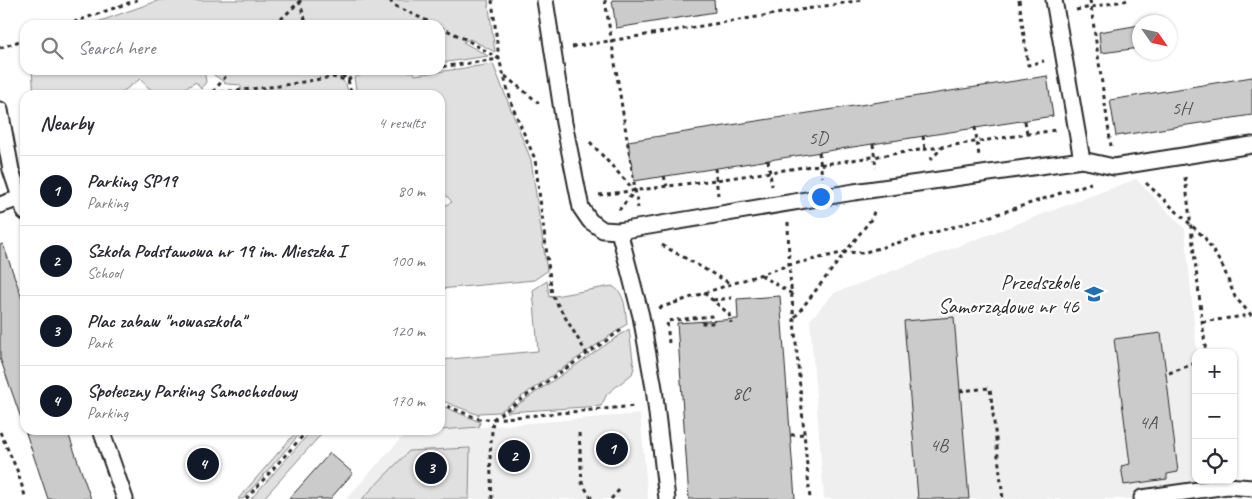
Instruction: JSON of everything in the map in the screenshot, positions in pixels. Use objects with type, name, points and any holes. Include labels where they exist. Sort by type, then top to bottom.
[{"type":"lane","points":[[545,0],[578,197],[581,208],[590,221],[603,230],[619,231],[642,228],[879,189],[1082,160],[1114,167],[1252,145]]},
{"type":"lane","points":[[1055,7],[1082,160]]},
{"type":"lane","points":[[0,110],[11,170],[20,199]]},
{"type":"lane","points":[[0,204],[20,205]]},
{"type":"lane","points":[[619,231],[641,316],[656,405],[667,499]]},
{"type":"lane","points":[[103,435],[125,499]]},
{"type":"lane","points":[[1142,498],[1227,486],[1252,488]]},
{"type":"path","points":[[80,20],[138,0]]},
{"type":"path","points":[[390,0],[394,5],[426,20]]},
{"type":"path","points":[[492,0],[499,59],[513,108],[535,159],[552,295],[587,354]]},
{"type":"path","points":[[605,0],[642,228],[659,242],[731,284]]},
{"type":"path","points":[[552,49],[862,0]]},
{"type":"path","points":[[1019,0],[1028,65],[1064,57]]},
{"type":"path","points":[[789,265],[846,252],[862,253],[1070,192],[1102,178],[1114,167],[1090,0]]},
{"type":"path","points":[[1055,7],[1091,7],[1129,0]]},
{"type":"path","points":[[280,20],[300,1],[306,20]]},
{"type":"path","points":[[445,29],[499,59]]},
{"type":"path","points":[[0,48],[20,41]]},
{"type":"path","points":[[445,66],[499,59]]},
{"type":"path","points":[[215,90],[227,75]]},
{"type":"path","points":[[342,75],[348,80],[351,90]]},
{"type":"path","points":[[348,80],[354,75]]},
{"type":"path","points":[[504,75],[542,106]]},
{"type":"path","points":[[241,90],[332,77],[348,80]]},
{"type":"path","points":[[1025,121],[1027,134]]},
{"type":"path","points":[[975,126],[981,175]]},
{"type":"path","points":[[578,197],[635,191],[1076,127]]},
{"type":"path","points":[[923,136],[926,149]]},
{"type":"path","points":[[594,145],[635,191]]},
{"type":"path","points":[[1182,156],[1205,349]]},
{"type":"path","points":[[664,176],[667,186]]},
{"type":"path","points":[[1144,182],[1204,238],[1215,252],[1235,297],[1252,316]]},
{"type":"path","points":[[796,317],[872,218],[879,189]]},
{"type":"path","points":[[787,204],[789,265],[796,317],[810,499]]},
{"type":"path","points":[[761,274],[792,294]]},
{"type":"path","points":[[704,292],[730,314],[730,323]]},
{"type":"path","points":[[713,300],[732,298]]},
{"type":"path","points":[[669,347],[667,321],[711,316],[712,322],[701,323]]},
{"type":"path","points":[[1202,322],[1252,316]]},
{"type":"path","points":[[1169,373],[1192,364]]},
{"type":"path","points":[[960,392],[990,388],[1003,499]]},
{"type":"path","points":[[445,405],[479,419],[493,420],[656,405]]},
{"type":"path","points":[[492,499],[490,455],[493,420]]},
{"type":"path","points":[[0,432],[17,470],[26,499]]},
{"type":"path","points":[[579,433],[582,483],[592,499]]},
{"type":"path","points":[[790,435],[804,434]]},
{"type":"path","points":[[246,499],[304,435]]},
{"type":"path","points":[[611,499],[621,488]]},
{"type":"shaded area","points":[[160,0],[488,0],[495,52],[470,39],[463,42],[488,56],[445,62],[445,20],[103,20]]},
{"type":"shaded area","points":[[493,64],[531,160],[547,271],[534,280],[445,289],[445,206],[452,202],[445,194],[445,90],[356,90],[354,78],[361,75],[445,75],[445,71]]},
{"type":"shaded area","points":[[32,75],[205,75],[206,82],[201,89],[196,82],[182,90],[153,90],[140,79],[125,90],[34,90]]},
{"type":"shaded area","points":[[214,75],[336,75],[346,84],[348,90],[241,90],[241,85],[227,84]]},
{"type":"shaded area","points":[[1136,179],[1185,229],[1197,349],[1192,349],[1192,484],[1210,484],[1212,499],[824,499],[810,320],[834,293]]},
{"type":"shaded area","points":[[547,281],[549,297],[612,286],[617,289],[622,297],[627,324],[499,412],[479,413],[479,415],[445,402],[445,360],[538,351],[533,290]]},
{"type":"shaded area","points":[[629,329],[634,368],[632,374],[607,394],[601,406],[507,412]]},
{"type":"shaded area","points":[[445,407],[480,422],[479,427],[445,430]]},
{"type":"shaded area","points":[[640,414],[648,499],[346,499],[404,435],[445,435],[445,430]]},
{"type":"shaded area","points":[[294,435],[299,435],[243,499],[238,499]]},
{"type":"shaded area","points":[[308,435],[321,435],[263,499],[251,499]]},
{"type":"shaded area","points":[[470,448],[469,499],[362,499],[409,451]]},
{"type":"building","points":[[612,0],[714,0],[715,12],[616,28]]},
{"type":"building","points":[[1132,26],[1132,49],[1101,53],[1099,32]]},
{"type":"building","points":[[1047,76],[1053,116],[634,181],[628,141]]},
{"type":"building","points":[[1252,77],[1252,115],[1116,136],[1110,100]]},
{"type":"building","points":[[3,244],[20,293],[20,415],[0,358],[0,245]]},
{"type":"building","points":[[780,296],[795,499],[689,499],[677,323],[738,319],[737,299]]},
{"type":"building","points":[[954,317],[969,499],[918,499],[904,321]]},
{"type":"building","points":[[1161,333],[1178,472],[1167,474],[1167,479],[1124,485],[1121,466],[1130,464],[1114,339]]},
{"type":"building","points":[[27,435],[69,435],[91,499],[48,499]]},
{"type":"building","points":[[330,453],[353,473],[330,499],[289,499]]},
{"type":"place","name":"Przedszkole Samorządowe nr 46","points":[[1094,294]]},
{"type":"place","name":"Parking SP19","points":[[612,449]]},
{"type":"place","name":"Szkoła Podstawowa nr 19 im. Mieszka I","points":[[514,456]]},
{"type":"place","name":"Społeczny Parking Samochodowy","points":[[203,464]]},
{"type":"place","name":"Plac zabaw \"nowaszkoła\"","points":[[431,468]]}]
